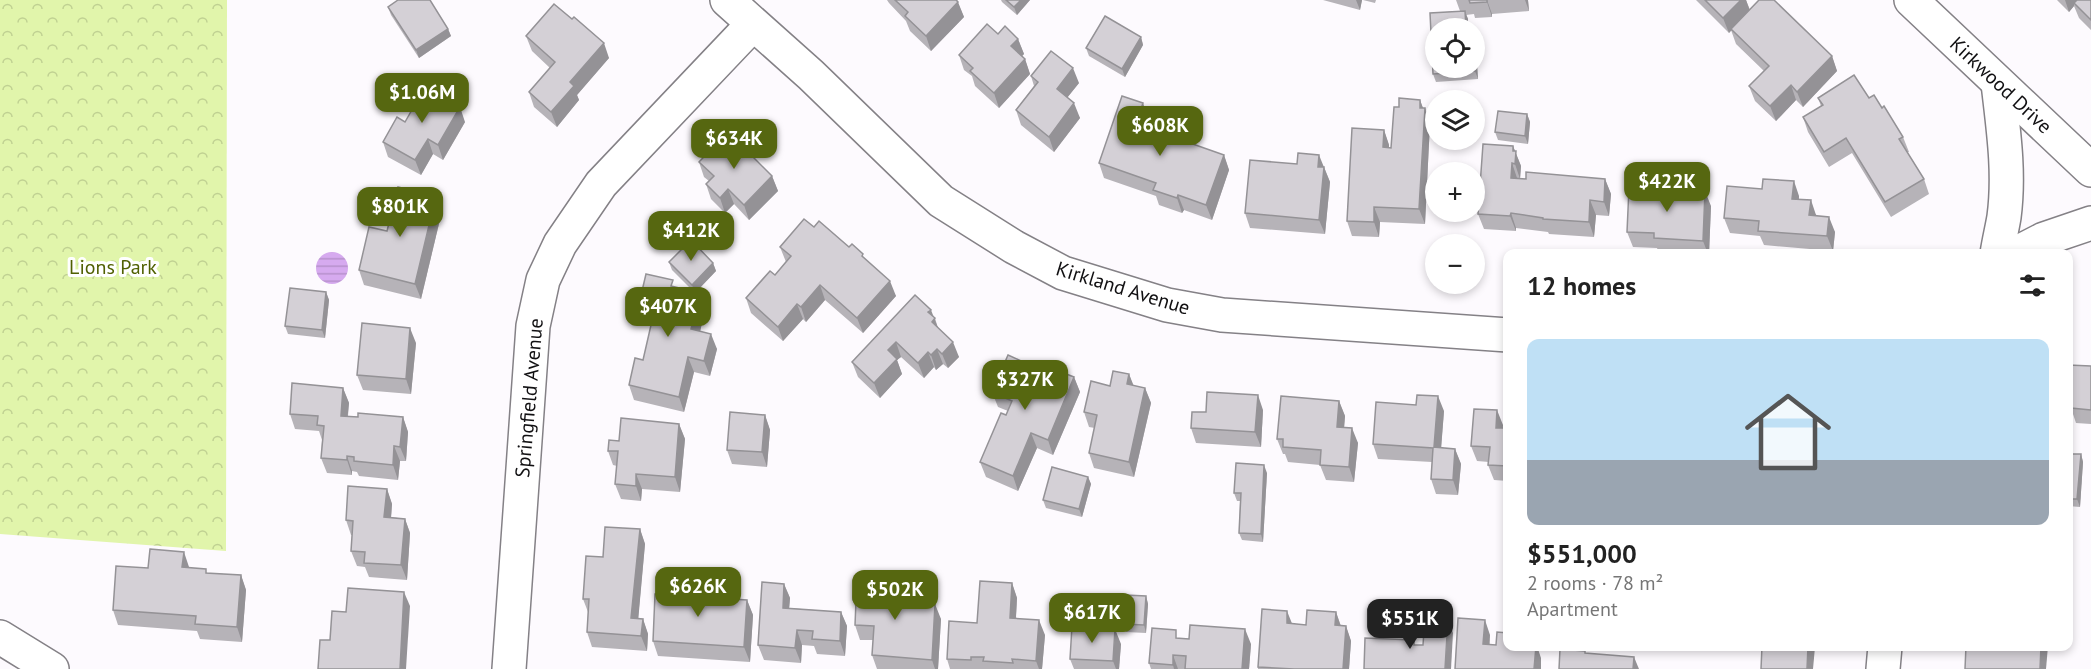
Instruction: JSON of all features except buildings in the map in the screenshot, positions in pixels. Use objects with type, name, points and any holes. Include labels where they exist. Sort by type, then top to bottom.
[{"type":"street","points":[[727,0],[753,24]]},
{"type":"street","name":"Kirkwood Drive","points":[[1911,0],[2091,170]]},
{"type":"street","name":"Kirkland Avenue","points":[[753,24],[811,75],[941,201],[1014,247],[1063,273],[1167,305],[1222,315],[1503,335]]},
{"type":"street","name":"Springfield Avenue","points":[[509,669],[533,326],[543,280],[560,244],[601,184],[753,24]]},
{"type":"street","points":[[1998,83],[2006,177],[2004,217],[1998,249]]},
{"type":"street","points":[[2024,249],[2043,239],[2091,223]]},
{"type":"street","points":[[0,637],[52,669]]},
{"type":"street","points":[[1883,669],[1885,651]]},
{"type":"green space","name":"Lions Park","points":[[0,0],[227,0],[226,551],[0,534]]},
{"type":"shaded area","points":[[332,252],[344,256],[348,268],[344,280],[332,284],[320,280],[316,268],[320,256]]}]
